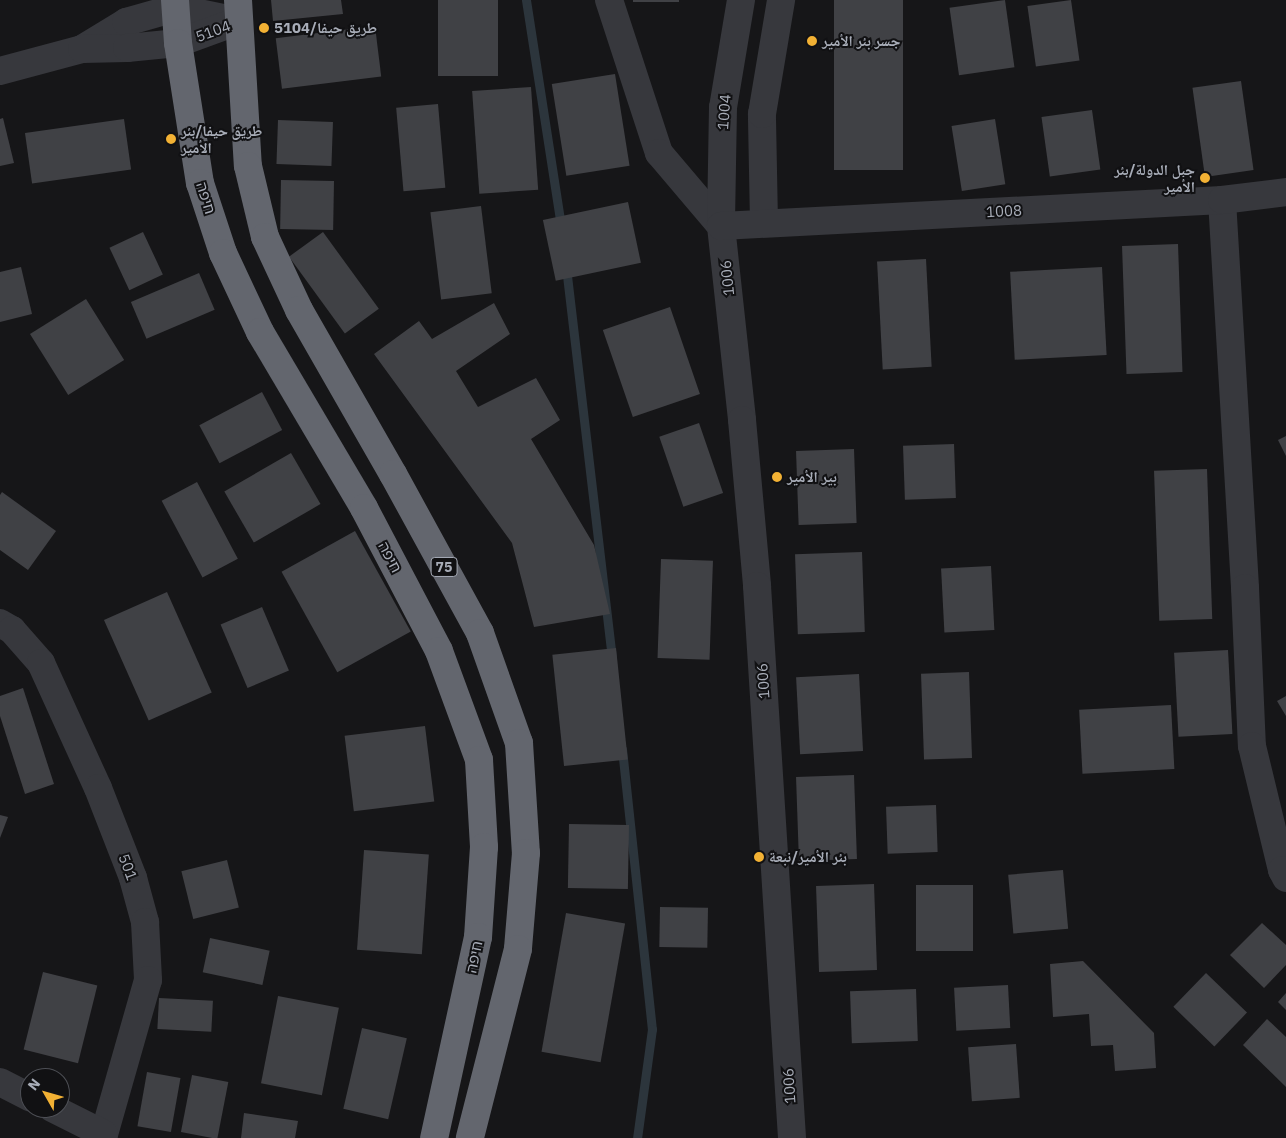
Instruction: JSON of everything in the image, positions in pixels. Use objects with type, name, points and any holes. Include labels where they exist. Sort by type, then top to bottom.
[{"type":"highway","name":"חיפה","points":[[175,4],[178,44],[200,183],[223,253],[260,332],[364,508],[440,652],[479,760],[484,847],[478,937],[434,1138]]},
{"type":"highway","name":"75","points":[[238,11],[248,166],[265,237],[300,310],[480,633],[519,743],[526,853],[518,950],[470,1138]]},
{"type":"street","points":[[609,0],[659,153],[721,226]]},
{"type":"street","name":"1004","points":[[721,226],[723,107],[741,0]]},
{"type":"street","points":[[764,223],[762,114],[781,0]]},
{"type":"street","name":"5104","points":[[82,49],[126,22],[175,4],[238,11]]},
{"type":"street","name":"5104","points":[[0,71],[82,49],[178,44],[238,11]]},
{"type":"street","name":"1008","points":[[721,226],[1222,200],[1286,192]]},
{"type":"street","points":[[1222,200],[1245,588],[1252,746],[1282,870],[1286,878]]},
{"type":"street","name":"1006","points":[[721,226],[742,420],[757,586],[792,1138]]},
{"type":"street","name":"501","points":[[0,623],[12,630],[41,663],[101,797],[133,878],[145,922],[148,980],[103,1136]]},
{"type":"street","points":[[0,1082],[20,1092]]},
{"type":"street","points":[[70,1118],[103,1136]]},
{"type":"building","points":[[271,0],[341,0],[343,14],[273,21]]},
{"type":"building","points":[[438,0],[498,0],[498,76],[438,76]]},
{"type":"building","points":[[633,0],[679,0],[679,2],[633,2]]},
{"type":"building","points":[[834,0],[903,0],[903,170],[834,170]]},
{"type":"building","points":[[1005,0],[1014,67],[959,75],[950,8]]},
{"type":"building","points":[[1071,0],[1079,60],[1036,67],[1027,6]]},
{"type":"building","points":[[375,26],[381,77],[282,89],[276,38]]},
{"type":"building","points":[[615,74],[630,166],[566,176],[552,84]]},
{"type":"building","points":[[1241,81],[1254,170],[1205,177],[1192,88]]},
{"type":"building","points":[[531,87],[538,190],[479,194],[472,91]]},
{"type":"building","points":[[438,104],[445,188],[403,191],[396,108]]},
{"type":"building","points":[[1092,110],[1100,169],[1050,177],[1041,117]]},
{"type":"building","points":[[3,118],[14,163],[0,166],[0,119]]},
{"type":"building","points":[[124,119],[131,170],[32,183],[25,133]]},
{"type":"building","points":[[995,119],[1005,184],[962,191],[952,126]]},
{"type":"building","points":[[278,120],[333,122],[331,166],[276,164]]},
{"type":"building","points":[[281,180],[334,181],[333,230],[280,229]]},
{"type":"building","points":[[628,202],[641,263],[556,281],[543,220]]},
{"type":"building","points":[[481,206],[492,293],[441,300],[430,212]]},
{"type":"building","points":[[143,232],[163,275],[129,290],[109,248]]},
{"type":"building","points":[[323,232],[379,309],[345,334],[289,257]]},
{"type":"building","points":[[1178,244],[1182,372],[1127,374],[1122,246]]},
{"type":"building","points":[[926,259],[932,367],[883,369],[877,262]]},
{"type":"building","points":[[21,267],[32,314],[0,322],[0,272]]},
{"type":"building","points":[[1102,267],[1107,355],[1015,360],[1010,272]]},
{"type":"building","points":[[199,273],[215,310],[147,339],[131,302]]},
{"type":"building","points":[[86,299],[124,360],[68,395],[30,334]]},
{"type":"building","points":[[494,303],[510,334],[456,371],[478,407],[536,378],[560,420],[531,439],[594,545],[610,614],[534,627],[512,543],[374,354],[419,321],[432,339]]},
{"type":"building","points":[[670,307],[700,394],[633,417],[603,330]]},
{"type":"building","points":[[262,392],[282,430],[219,463],[199,425]]},
{"type":"building","points":[[699,423],[723,493],[683,507],[659,437]]},
{"type":"building","points":[[1286,436],[1286,456],[1278,440]]},
{"type":"building","points":[[954,444],[956,498],[905,500],[903,446]]},
{"type":"building","points":[[854,449],[857,523],[799,525],[796,451]]},
{"type":"building","points":[[291,453],[320,504],[254,543],[224,492]]},
{"type":"building","points":[[1207,469],[1212,619],[1159,621],[1154,471]]},
{"type":"building","points":[[197,482],[238,559],[203,578],[162,501]]},
{"type":"building","points":[[2,492],[56,531],[28,570],[0,550],[0,495]]},
{"type":"building","points":[[355,531],[411,632],[337,672],[282,572]]},
{"type":"building","points":[[862,552],[865,632],[798,634],[795,554]]},
{"type":"building","points":[[661,559],[713,561],[710,660],[658,658]]},
{"type":"building","points":[[991,566],[994,630],[944,633],[941,569]]},
{"type":"building","points":[[167,592],[212,692],[149,721],[104,620]]},
{"type":"building","points":[[262,607],[289,671],[248,688],[221,625]]},
{"type":"building","points":[[616,648],[628,759],[564,766],[552,655]]},
{"type":"building","points":[[1228,650],[1232,734],[1178,737],[1174,653]]},
{"type":"building","points":[[969,672],[972,758],[924,760],[921,674]]},
{"type":"building","points":[[859,674],[863,751],[800,754],[796,677]]},
{"type":"building","points":[[23,688],[54,784],[25,794],[0,716],[0,696]]},
{"type":"building","points":[[1286,696],[1286,716],[1277,701]]},
{"type":"building","points":[[1171,705],[1174,769],[1082,774],[1079,710]]},
{"type":"building","points":[[425,726],[434,801],[354,811],[345,736]]},
{"type":"building","points":[[854,775],[857,859],[799,861],[796,777]]},
{"type":"building","points":[[936,805],[938,852],[888,854],[886,807]]},
{"type":"building","points":[[0,815],[8,817],[0,838]]},
{"type":"building","points":[[569,824],[629,825],[628,889],[568,888]]},
{"type":"building","points":[[364,850],[429,855],[422,954],[357,950]]},
{"type":"building","points":[[227,860],[239,908],[193,919],[181,871]]},
{"type":"building","points":[[1063,870],[1068,929],[1013,934],[1008,875]]},
{"type":"building","points":[[874,884],[877,970],[819,972],[816,886]]},
{"type":"building","points":[[916,885],[973,885],[973,951],[916,951]]},
{"type":"building","points":[[660,907],[708,908],[707,948],[659,947]]},
{"type":"building","points":[[566,913],[625,923],[601,1062],[542,1052]]},
{"type":"building","points":[[1262,923],[1286,945],[1286,965],[1264,988],[1230,955]]},
{"type":"building","points":[[210,938],[270,951],[262,985],[203,972]]},
{"type":"building","points":[[1083,961],[1154,1033],[1156,1068],[1115,1071],[1113,1045],[1091,1046],[1089,1014],[1053,1017],[1050,964]]},
{"type":"building","points":[[43,972],[97,986],[78,1063],[24,1050]]},
{"type":"building","points":[[1206,973],[1247,1013],[1214,1046],[1173,1007]]},
{"type":"building","points":[[1008,985],[1010,1028],[956,1031],[954,988]]},
{"type":"building","points":[[916,989],[918,1041],[852,1043],[850,991]]},
{"type":"building","points":[[1286,993],[1286,1010],[1278,1002]]},
{"type":"building","points":[[278,996],[339,1008],[322,1095],[261,1083]]},
{"type":"building","points":[[159,998],[213,1001],[211,1032],[157,1029]]},
{"type":"building","points":[[1267,1019],[1286,1037],[1286,1087],[1243,1045]]},
{"type":"building","points":[[362,1028],[407,1038],[388,1119],[343,1109]]},
{"type":"building","points":[[1016,1044],[1020,1098],[972,1101],[968,1047]]},
{"type":"building","points":[[147,1072],[180,1078],[171,1132],[137,1126]]},
{"type":"building","points":[[192,1075],[228,1082],[217,1138],[181,1132]]},
{"type":"building","points":[[244,1113],[298,1121],[295,1138],[241,1138]]},
{"type":"waterway","points":[[526,0],[561,227]]},
{"type":"waterway","points":[[566,267],[612,659]]},
{"type":"waterway","points":[[622,749],[652,1029],[637,1138]]},
{"type":"place","name":"طريق حيفا/5104","points":[[264,28]]},
{"type":"place","name":"جسر بئر الأمير","points":[[812,41]]},
{"type":"place","name":"طريق حيفا/بئر الأمير","points":[[171,139]]},
{"type":"place","name":"جبل الدولة/بئر الأمير","points":[[1205,178]]},
{"type":"place","name":"بير الأمير","points":[[777,477]]},
{"type":"place","name":"بئر الأمير/نبعة","points":[[759,857]]}]
